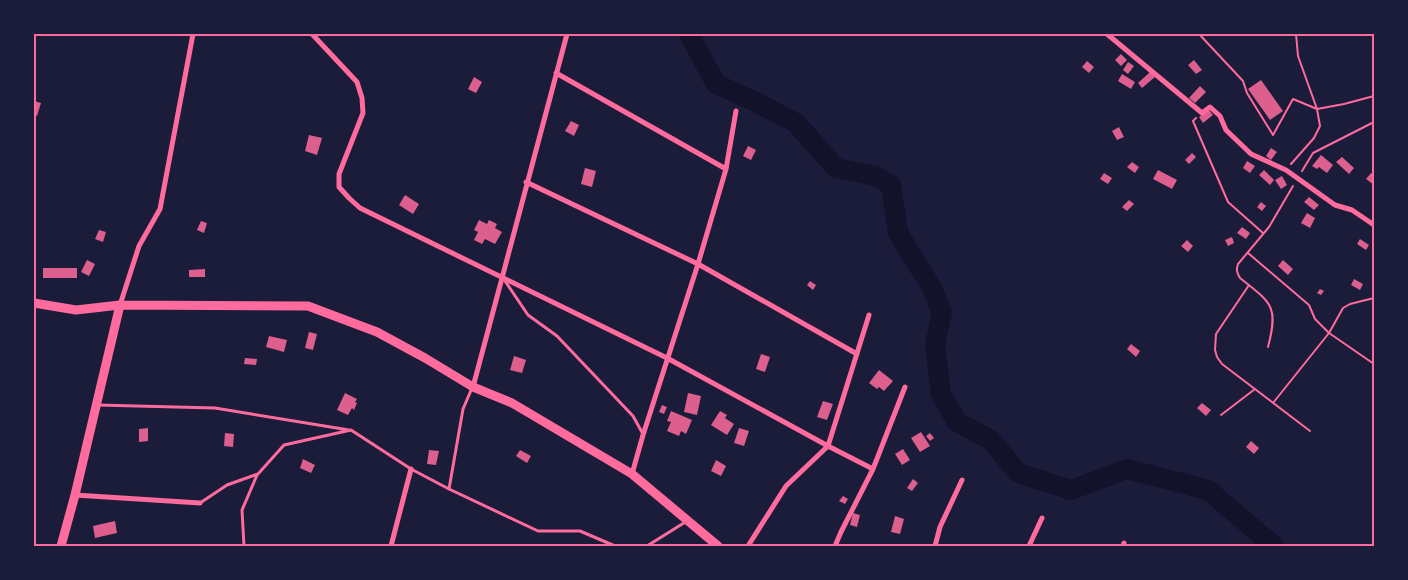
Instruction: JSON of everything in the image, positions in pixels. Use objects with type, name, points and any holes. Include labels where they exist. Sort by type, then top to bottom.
[{"type":"street","points":[[61,546],[120,305],[139,246],[160,209],[193,34]]},
{"type":"street","points":[[312,34],[357,82],[362,98],[363,112],[339,174],[340,187],[360,208],[668,358],[828,446],[874,469]]},
{"type":"street","points":[[473,387],[526,182],[567,34]]},
{"type":"street","points":[[1107,34],[1202,113],[1210,107],[1220,116],[1226,130],[1251,154],[1286,170],[1335,205],[1352,210],[1374,225]]},
{"type":"street","points":[[556,73],[726,169]]},
{"type":"street","points":[[632,474],[726,169],[736,112]]},
{"type":"street","points":[[526,182],[698,264],[857,354]]},
{"type":"street","points":[[34,304],[76,310],[120,305],[308,306],[377,332],[473,387],[512,403],[632,474],[718,546]]},
{"type":"street","points":[[748,546],[786,486],[828,446],[869,315]]},
{"type":"street","points":[[835,546],[874,469],[905,388]]},
{"type":"street","points":[[391,546],[411,468]]},
{"type":"street","points":[[935,546],[940,527],[962,480]]},
{"type":"street","points":[[75,494],[200,503]]},
{"type":"street","points":[[1029,546],[1042,518]]},
{"type":"lane","points":[[501,276],[528,315],[558,336],[633,416],[643,435]]},
{"type":"lane","points":[[449,489],[463,409],[473,387]]},
{"type":"lane","points":[[96,405],[215,408],[351,430],[411,468],[449,489],[538,531],[580,531],[615,546]]},
{"type":"lane","points":[[244,546],[242,510],[258,474],[284,445],[351,430]]},
{"type":"lane","points":[[200,503],[227,485],[258,474]]},
{"type":"lane","points":[[647,546],[687,520]]},
{"type":"path","points":[[1199,34],[1243,81],[1246,93],[1273,135],[1293,99],[1317,109],[1374,96]]},
{"type":"path","points":[[1286,170],[1314,138],[1320,126],[1317,109],[1298,56],[1296,34]]},
{"type":"path","points":[[1202,113],[1193,121],[1228,202],[1263,234]]},
{"type":"path","points":[[1268,347],[1273,328],[1272,310],[1269,303],[1240,278],[1237,273],[1238,264],[1263,234],[1313,153],[1374,122]]},
{"type":"path","points":[[1248,253],[1309,305],[1315,319],[1329,333],[1374,364]]},
{"type":"path","points":[[1249,285],[1216,334],[1215,350],[1217,357],[1222,364],[1310,431]]},
{"type":"path","points":[[1273,403],[1329,333],[1343,308],[1350,304],[1374,298]]},
{"type":"path","points":[[1221,415],[1255,389]]},
{"type":"building","points":[[1121,54],[1127,60],[1121,66],[1115,60]]},
{"type":"building","points":[[1194,60],[1202,70],[1196,74],[1188,65]]},
{"type":"building","points":[[1087,61],[1094,67],[1089,73],[1082,67]]},
{"type":"building","points":[[1128,62],[1134,66],[1128,74],[1123,70]]},
{"type":"building","points":[[1150,72],[1155,77],[1142,88],[1138,83]]},
{"type":"building","points":[[1122,74],[1135,82],[1131,89],[1118,81]]},
{"type":"building","points":[[474,77],[482,82],[476,93],[468,89]]},
{"type":"building","points":[[1261,80],[1283,111],[1270,120],[1248,89]]},
{"type":"building","points":[[1200,86],[1206,92],[1195,103],[1189,98]]},
{"type":"building","points":[[34,101],[41,103],[37,116],[34,115]]},
{"type":"building","points":[[1209,110],[1213,115],[1203,123],[1199,117]]},
{"type":"building","points":[[571,121],[579,125],[574,136],[565,131]]},
{"type":"building","points":[[1119,127],[1124,137],[1117,140],[1112,131]]},
{"type":"building","points":[[309,135],[322,138],[317,155],[305,151]]},
{"type":"building","points":[[748,146],[756,150],[751,160],[743,156]]},
{"type":"building","points":[[1271,148],[1277,152],[1271,160],[1266,156]]},
{"type":"building","points":[[1192,153],[1196,157],[1189,164],[1185,160]]},
{"type":"building","points":[[1321,155],[1333,165],[1327,173],[1319,167],[1317,169],[1312,166]]},
{"type":"building","points":[[1342,157],[1354,168],[1349,174],[1336,162]]},
{"type":"building","points":[[1247,161],[1255,166],[1250,173],[1243,168]]},
{"type":"building","points":[[1132,162],[1139,167],[1135,173],[1127,167]]},
{"type":"building","points":[[585,168],[596,171],[592,187],[581,184]]},
{"type":"building","points":[[1158,170],[1177,180],[1172,189],[1153,179]]},
{"type":"building","points":[[1264,170],[1274,180],[1270,185],[1259,175]]},
{"type":"building","points":[[1104,173],[1112,178],[1108,184],[1100,179]]},
{"type":"building","points":[[1371,173],[1374,175],[1374,185],[1366,179]]},
{"type":"building","points":[[1282,176],[1287,185],[1281,189],[1275,180]]},
{"type":"building","points":[[405,195],[419,204],[413,214],[399,205]]},
{"type":"building","points":[[1309,197],[1319,205],[1314,210],[1304,202]]},
{"type":"building","points":[[1129,200],[1134,204],[1127,211],[1122,207]]},
{"type":"building","points":[[1261,202],[1266,206],[1262,211],[1257,207]]},
{"type":"building","points":[[1307,213],[1315,218],[1310,228],[1301,223]]},
{"type":"building","points":[[479,220],[487,224],[489,220],[497,224],[495,228],[502,232],[495,244],[485,239],[482,244],[474,240],[478,232],[474,230]]},
{"type":"building","points":[[201,221],[207,223],[204,233],[197,230]]},
{"type":"building","points":[[1242,227],[1250,233],[1246,239],[1237,233]]},
{"type":"building","points":[[99,230],[106,232],[103,242],[95,239]]},
{"type":"building","points":[[1232,237],[1234,243],[1228,246],[1225,240]]},
{"type":"building","points":[[1360,239],[1369,245],[1366,250],[1357,244]]},
{"type":"building","points":[[1187,240],[1193,246],[1188,252],[1181,246]]},
{"type":"building","points":[[87,260],[95,264],[89,276],[81,272]]},
{"type":"building","points":[[1283,260],[1293,269],[1288,275],[1278,266]]},
{"type":"building","points":[[43,268],[77,268],[77,278],[43,278]]},
{"type":"building","points":[[205,269],[205,277],[189,277],[189,270]]},
{"type":"building","points":[[1354,279],[1363,284],[1360,290],[1351,285]]},
{"type":"building","points":[[810,281],[816,285],[813,290],[807,285]]},
{"type":"building","points":[[1320,289],[1324,291],[1321,295],[1317,293]]},
{"type":"building","points":[[309,332],[317,334],[313,350],[305,348]]},
{"type":"building","points":[[269,336],[287,340],[284,352],[266,347]]},
{"type":"building","points":[[1131,344],[1140,351],[1136,357],[1127,349]]},
{"type":"building","points":[[761,354],[770,357],[765,372],[756,369]]},
{"type":"building","points":[[514,356],[526,360],[522,373],[510,370]]},
{"type":"building","points":[[245,358],[257,359],[256,365],[244,364]]},
{"type":"building","points":[[879,370],[893,381],[884,391],[879,387],[877,389],[869,383]]},
{"type":"building","points":[[345,393],[357,399],[354,410],[352,408],[348,415],[337,410]]},
{"type":"building","points":[[688,393],[701,396],[697,415],[684,412]]},
{"type":"building","points":[[823,401],[833,404],[827,420],[817,417]]},
{"type":"building","points":[[1202,403],[1211,410],[1206,416],[1197,408]]},
{"type":"building","points":[[662,405],[667,407],[664,414],[659,412]]},
{"type":"building","points":[[671,411],[692,420],[686,434],[681,431],[679,436],[667,431],[671,422],[667,421]]},
{"type":"building","points":[[720,411],[727,415],[725,418],[734,424],[727,435],[711,425]]},
{"type":"building","points":[[148,428],[148,441],[139,442],[139,429]]},
{"type":"building","points":[[739,428],[749,431],[744,446],[734,443]]},
{"type":"building","points":[[921,432],[930,446],[920,452],[911,438]]},
{"type":"building","points":[[225,433],[234,434],[233,447],[224,446]]},
{"type":"building","points":[[930,433],[934,438],[930,441],[926,436]]},
{"type":"building","points":[[1251,441],[1259,448],[1254,454],[1246,447]]},
{"type":"building","points":[[903,449],[910,460],[902,465],[895,454]]},
{"type":"building","points":[[429,450],[439,451],[436,465],[427,464]]},
{"type":"building","points":[[520,450],[531,456],[527,463],[516,456]]},
{"type":"building","points":[[303,459],[315,465],[311,473],[300,468]]},
{"type":"building","points":[[716,460],[726,466],[721,476],[711,471]]},
{"type":"building","points":[[913,479],[918,483],[912,491],[907,488]]},
{"type":"building","points":[[843,496],[848,499],[845,504],[839,501]]},
{"type":"building","points":[[853,513],[860,515],[857,527],[850,525]]},
{"type":"building","points":[[895,516],[904,519],[900,534],[891,532]]},
{"type":"building","points":[[115,521],[117,533],[95,538],[93,526]]},
{"type":"waterway","points":[[689,34],[716,84],[796,123],[836,168],[876,176],[891,185],[898,233],[932,288],[942,313],[935,344],[941,394],[957,422],[991,440],[1018,473],[1071,490],[1127,469],[1208,490],[1274,546]]}]
